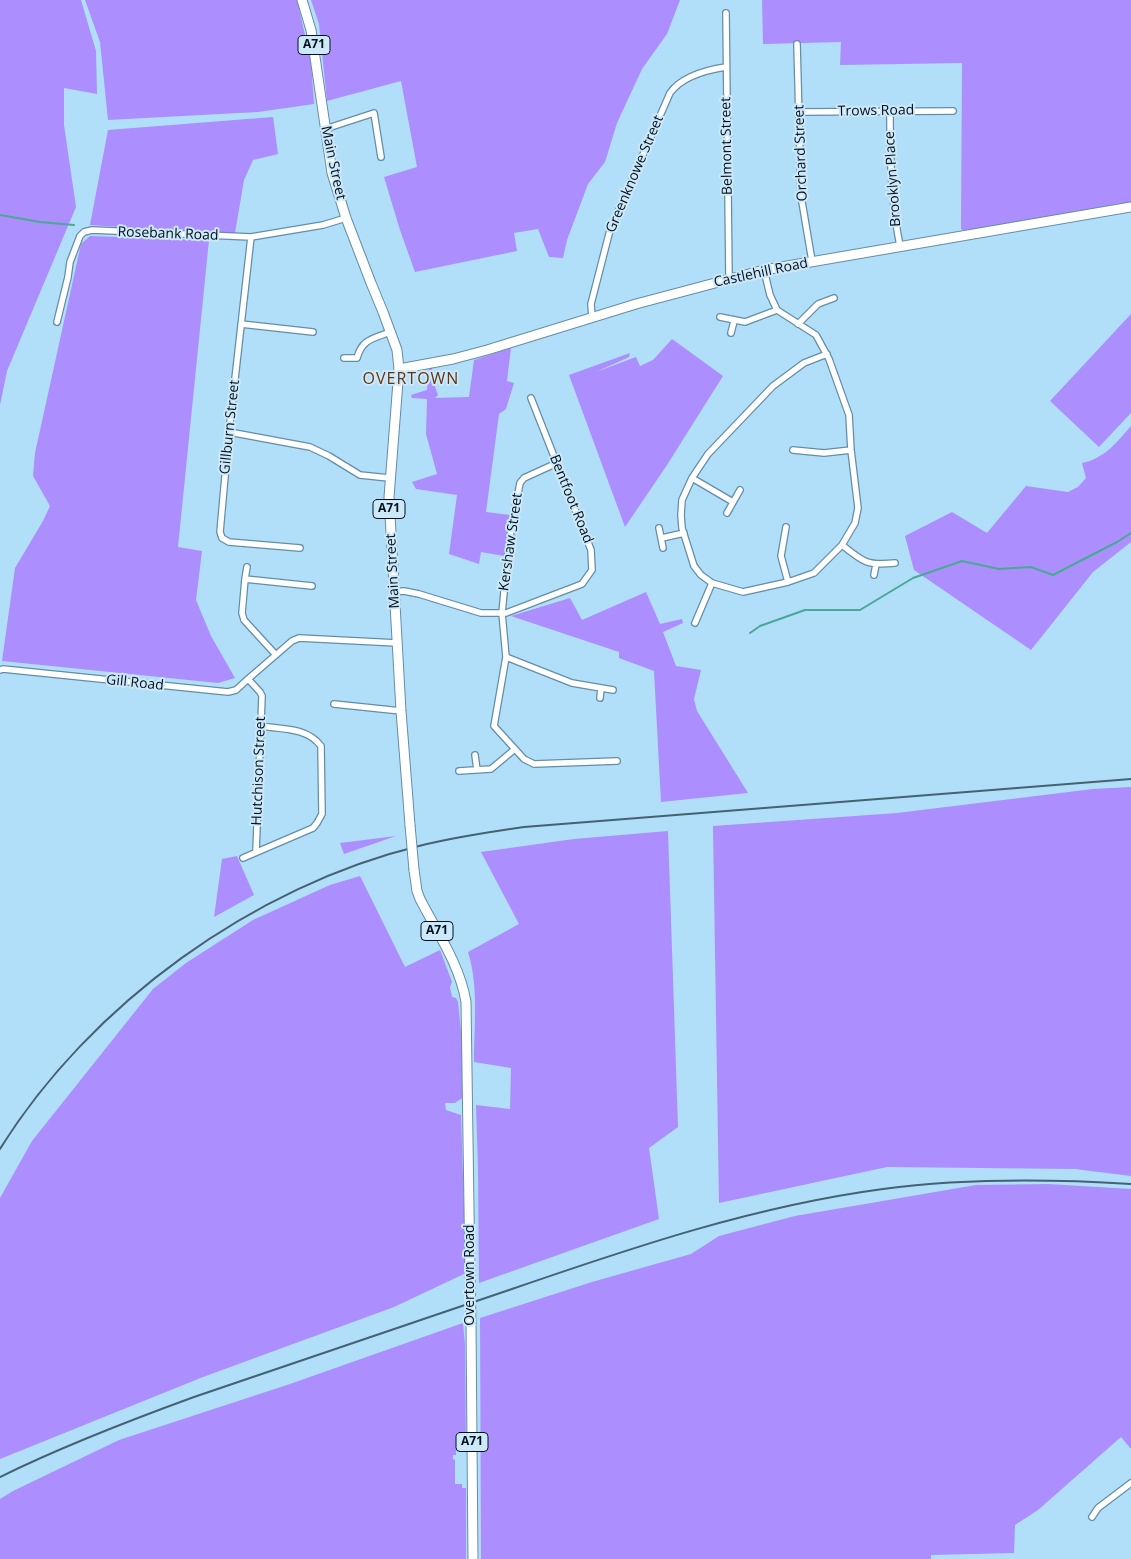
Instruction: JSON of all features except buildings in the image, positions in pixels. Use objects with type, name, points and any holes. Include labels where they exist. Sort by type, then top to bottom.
[{"type":"main road","name":"Main Street","points":[[302,0],[311,30],[332,173],[346,218],[396,350],[398,369],[389,497],[401,712],[414,870],[420,899],[452,960],[465,991]]},
{"type":"main road","name":"Castlehill Road","points":[[398,369],[453,359],[764,270],[1131,207]]},
{"type":"main road","name":"Overtown Road","points":[[465,991],[469,1093],[473,1559]]},
{"type":"street","name":"Belmont Street","points":[[726,13],[729,279]]},
{"type":"street","name":"Orchard Street","points":[[797,44],[801,196],[812,261]]},
{"type":"street","name":"Greenknowe Street","points":[[592,318],[591,304],[610,230],[670,93],[674,87],[704,70],[726,67]]},
{"type":"street","name":"Trows Road","points":[[799,112],[953,110]]},
{"type":"street","name":"Brooklyn Place","points":[[890,111],[892,194],[900,246]]},
{"type":"street","points":[[325,129],[374,113],[381,157]]},
{"type":"street","name":"Rosebank Road","points":[[57,322],[70,262],[80,236],[84,232],[92,230],[251,237],[323,225],[346,218]]},
{"type":"street","name":"Gillburn Street","points":[[251,237],[229,432],[220,532],[222,538],[230,542],[300,548]]},
{"type":"street","points":[[764,270],[770,295],[777,310],[816,335],[827,354],[849,415],[858,508],[855,523],[842,545],[814,573],[788,582],[743,592],[712,583],[701,575],[694,566],[680,515],[682,500],[692,478],[708,454],[772,386],[804,363],[827,354]]},
{"type":"street","points":[[798,324],[818,304],[834,298]]},
{"type":"street","points":[[720,317],[745,322],[777,310]]},
{"type":"street","points":[[731,333],[734,321]]},
{"type":"street","points":[[241,324],[313,332]]},
{"type":"street","points":[[344,358],[357,358],[360,348],[365,342],[390,332]]},
{"type":"street","name":"Bentfoot Road","points":[[393,592],[404,591],[419,594],[481,613],[506,614],[582,584],[592,570],[591,550],[531,398]]},
{"type":"street","points":[[229,432],[310,447],[360,475],[390,478]]},
{"type":"street","points":[[793,450],[824,453],[851,450]]},
{"type":"street","name":"Kershaw Street","points":[[502,613],[511,530],[520,483],[524,478],[556,463]]},
{"type":"street","points":[[692,478],[733,502]]},
{"type":"street","points":[[727,513],[740,490]]},
{"type":"street","points":[[786,527],[781,556],[788,582]]},
{"type":"street","points":[[659,528],[664,548]]},
{"type":"street","points":[[662,538],[684,533]]},
{"type":"street","points":[[842,545],[860,560],[876,564],[895,563]]},
{"type":"street","points":[[874,575],[876,564]]},
{"type":"street","points":[[247,567],[242,613],[244,620],[276,655]]},
{"type":"street","points":[[245,579],[312,586]]},
{"type":"street","points":[[695,623],[712,583]]},
{"type":"street","points":[[502,613],[506,657],[494,726],[524,759],[534,764],[618,761]]},
{"type":"street","name":"Gill Road","points":[[0,670],[228,692],[236,690],[292,641],[299,638],[397,642]]},
{"type":"street","points":[[506,657],[572,683],[613,690]]},
{"type":"street","name":"Hutchison Street","points":[[248,679],[262,696],[256,852]]},
{"type":"street","points":[[600,698],[601,688]]},
{"type":"street","points":[[334,704],[401,712]]},
{"type":"street","points":[[243,858],[313,828],[322,814],[321,746],[315,738],[299,731],[260,726]]},
{"type":"street","points":[[459,771],[491,769],[515,749]]},
{"type":"street","points":[[475,755],[477,770]]},
{"type":"street","points":[[1092,1517],[1098,1508],[1131,1483]]},
{"type":"shaded area","points":[[0,0],[81,0],[96,51],[97,94],[64,88],[64,125],[76,207],[7,371],[0,405]]},
{"type":"shaded area","points":[[85,0],[297,0],[311,61],[314,104],[258,112],[108,120],[100,42]]},
{"type":"shaded area","points":[[311,0],[680,0],[667,34],[642,69],[617,123],[605,162],[588,184],[567,240],[563,258],[549,257],[538,229],[514,233],[517,251],[415,272],[384,177],[417,167],[401,81],[327,101],[319,24]]},
{"type":"shaded area","points":[[762,0],[1131,0],[1131,203],[964,231],[961,229],[962,63],[840,65],[841,42],[763,44]]},
{"type":"shaded area","points":[[273,117],[278,154],[253,160],[244,180],[235,233],[90,225],[108,130]]},
{"type":"shaded area","points":[[90,236],[209,240],[178,547],[202,551],[196,600],[211,636],[235,678],[218,683],[2,661],[15,568],[50,506],[33,476],[35,453],[81,244]]},
{"type":"shaded area","points":[[1131,314],[1131,413],[1099,447],[1050,401]]},
{"type":"shaded area","points":[[672,339],[723,376],[625,527],[569,375],[630,353],[629,357],[596,372],[636,357],[640,366],[653,360]]},
{"type":"shaded area","points":[[511,348],[507,381],[514,383],[506,409],[499,414],[486,512],[510,515],[504,556],[481,552],[479,564],[449,554],[457,495],[416,489],[412,482],[437,474],[426,434],[427,399],[412,398],[411,395],[427,390],[429,368],[432,368],[433,381],[438,395],[435,398],[469,397],[474,360]]},
{"type":"shaded area","points":[[1131,426],[1131,542],[1093,572],[1031,650],[914,570],[905,536],[952,512],[987,533],[1026,486],[1068,492],[1078,487],[1086,478],[1082,463],[1103,454]]},
{"type":"shaded area","points":[[646,592],[660,624],[682,619],[683,623],[663,632],[676,666],[701,670],[694,699],[697,711],[748,793],[661,802],[654,671],[619,658],[619,652],[511,616],[570,598],[582,620]]},
{"type":"shaded area","points":[[1131,787],[1131,1176],[1075,1169],[887,1167],[719,1203],[713,826],[897,813],[1093,789]]},
{"type":"shaded area","points":[[668,831],[678,1127],[649,1148],[659,1219],[479,1283],[476,1105],[510,1109],[511,1068],[474,1062],[475,993],[468,952],[519,924],[481,852],[574,839]]},
{"type":"shaded area","points":[[396,836],[344,854],[340,843]]},
{"type":"shaded area","points":[[237,856],[254,895],[214,917],[222,859]]},
{"type":"shaded area","points":[[360,876],[405,967],[440,950],[452,982],[450,987],[452,997],[456,998],[458,1002],[462,1041],[462,1098],[455,1103],[445,1103],[446,1110],[461,1115],[466,1273],[394,1307],[203,1377],[0,1459],[0,1198],[32,1141],[153,989],[186,963],[253,920],[330,885]]},
{"type":"shaded area","points":[[1048,1184],[1131,1189],[1131,1449],[1121,1437],[1038,1510],[1015,1525],[1014,1553],[931,1555],[931,1559],[481,1559],[480,1318],[592,1282],[691,1254],[719,1236],[795,1216],[976,1185]]},
{"type":"shaded area","points":[[463,1323],[466,1442],[456,1443],[456,1455],[453,1455],[453,1459],[455,1460],[455,1484],[462,1484],[462,1488],[466,1488],[466,1559],[0,1559],[0,1499],[13,1491],[119,1440],[290,1384]]},
{"type":"waterway","points":[[0,215],[40,222],[74,225]]},
{"type":"waterway","points":[[750,633],[760,626],[805,610],[860,610],[913,578],[962,561],[999,569],[1031,567],[1053,575],[1131,533]]},
{"type":"railway","points":[[0,1149],[37,1096],[80,1046],[129,1000],[181,958],[238,921],[297,890],[357,865],[432,843],[524,827],[1131,779]]},
{"type":"railway","points":[[0,1477],[96,1434],[194,1397],[603,1258],[742,1217],[835,1196],[914,1185],[1007,1180],[1131,1184]]},
{"type":"district","name":"OVERTOWN","points":[[411,379]]}]
